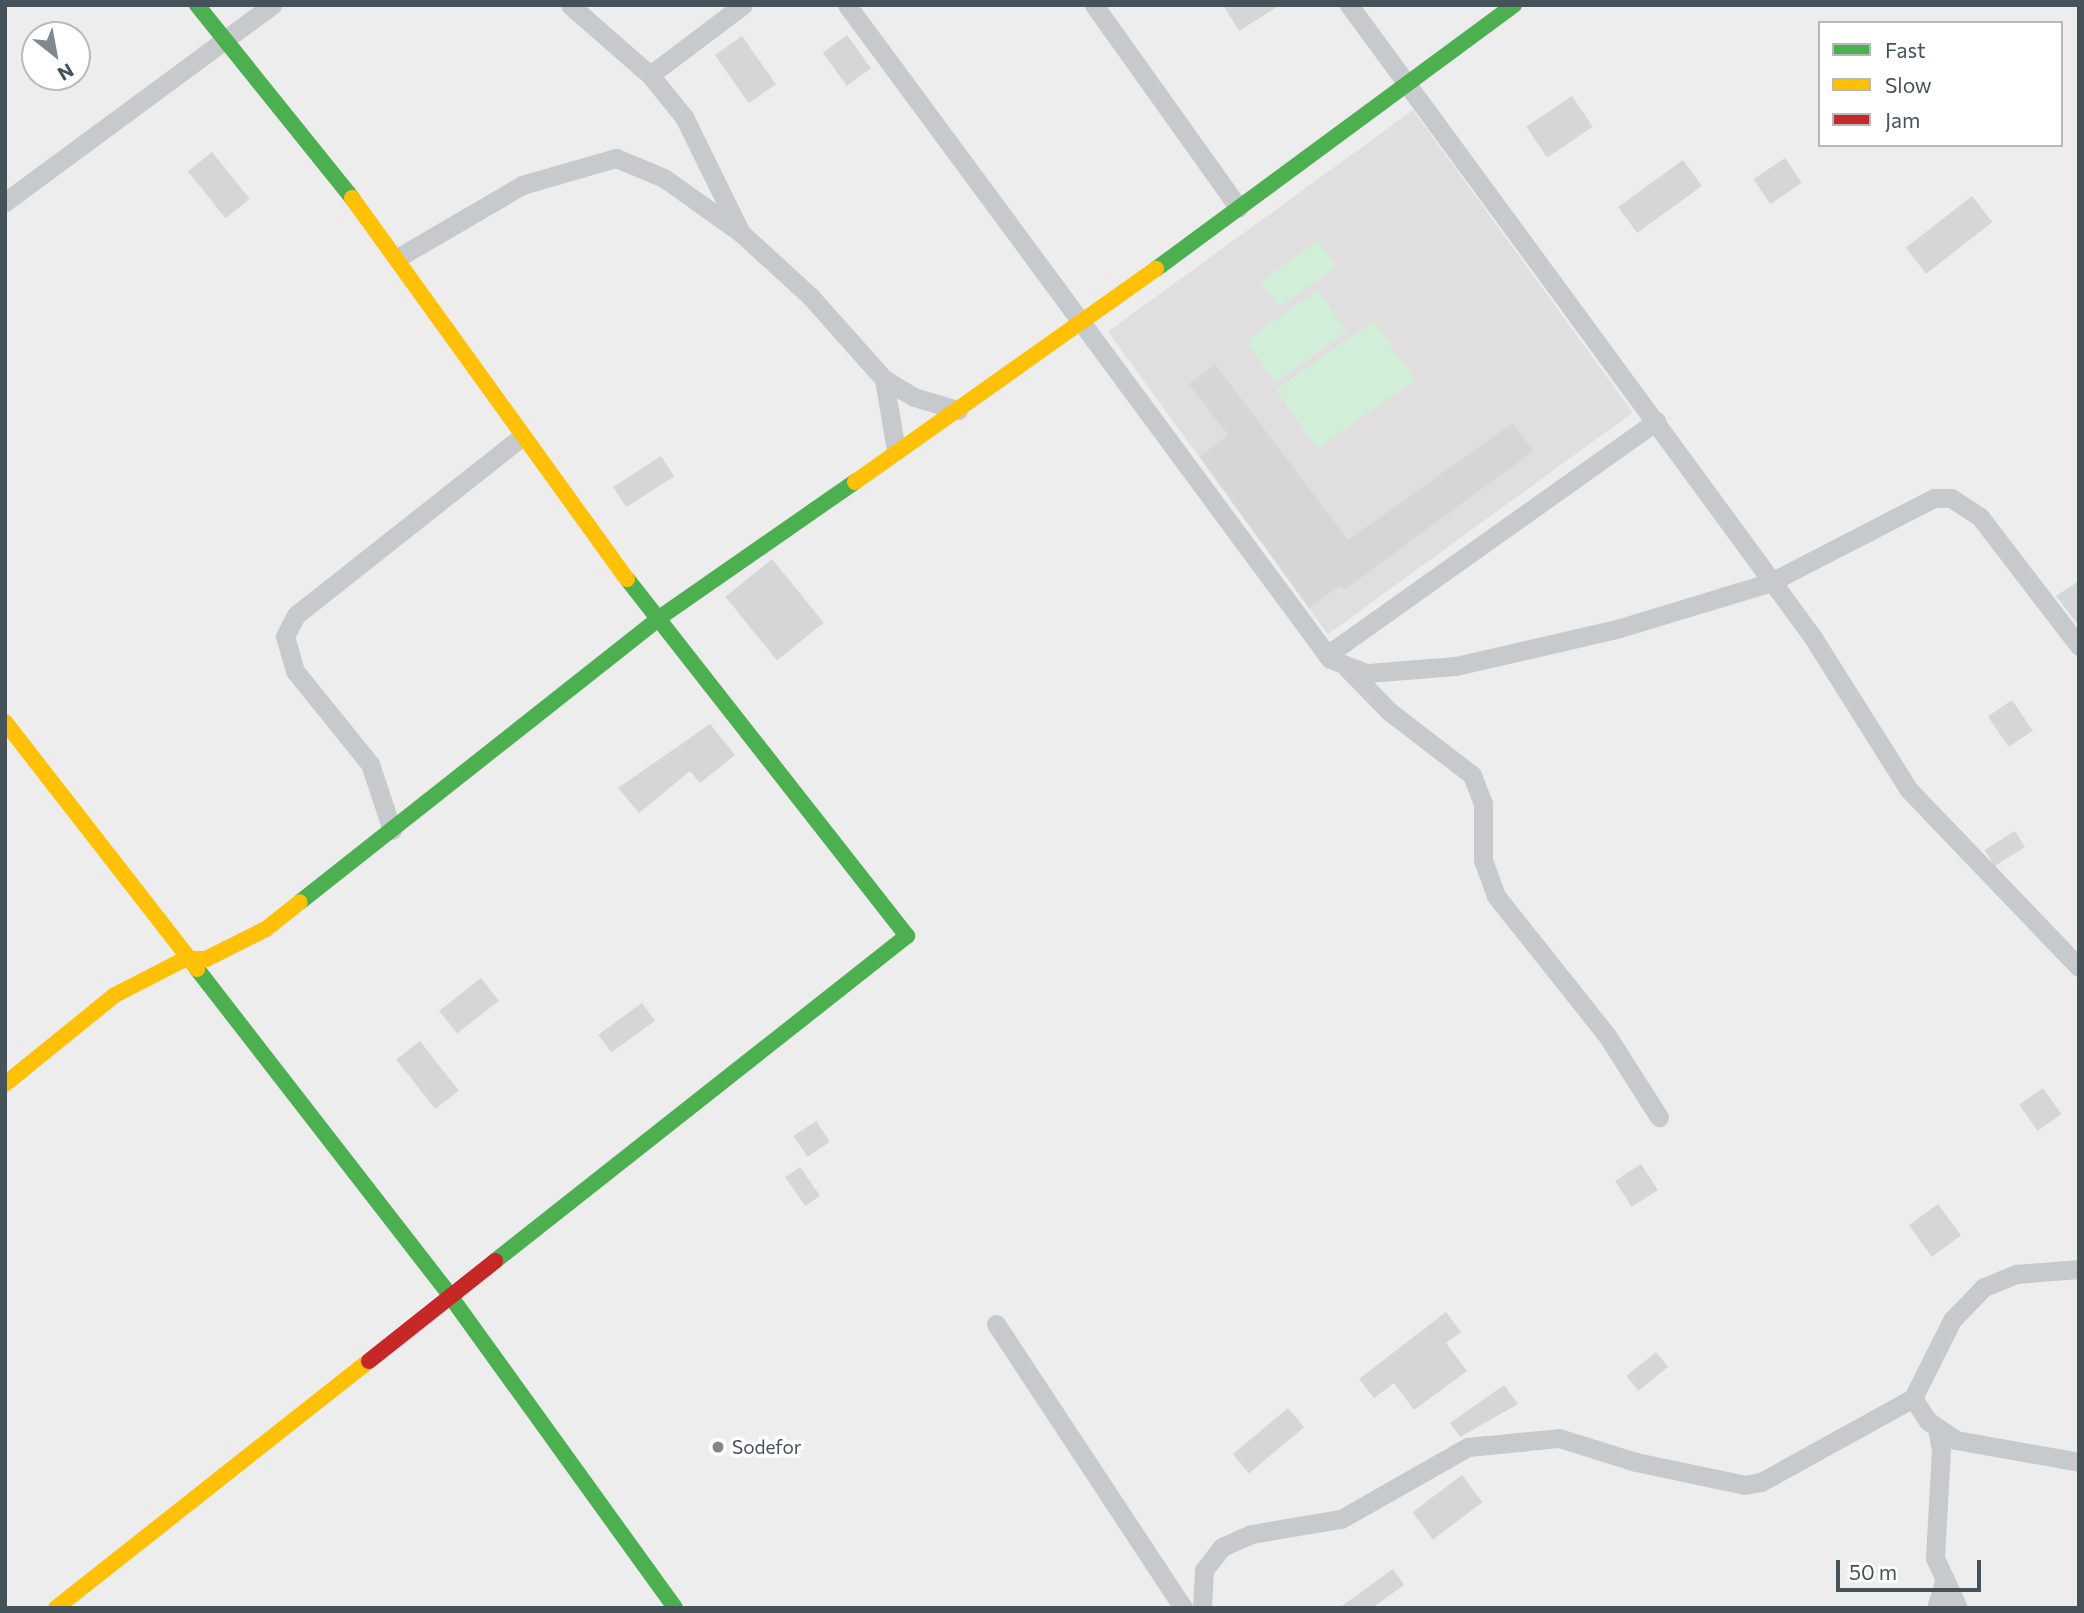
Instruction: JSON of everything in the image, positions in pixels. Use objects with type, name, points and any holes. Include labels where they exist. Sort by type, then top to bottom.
[{"type":"street","points":[[56,1608],[447,1293],[907,936],[521,437],[399,257],[231,40],[197,5]]},
{"type":"street","points":[[5,202],[231,40],[272,5]]},
{"type":"street","points":[[570,5],[650,75],[684,117],[741,233]]},
{"type":"street","points":[[650,75],[743,5]]},
{"type":"street","points":[[847,5],[1086,322],[1326,655],[1346,667],[1390,712],[1472,775],[1483,804],[1483,860],[1496,896],[1608,1037],[1659,1117]]},
{"type":"street","points":[[1094,5],[1239,208]]},
{"type":"street","points":[[1349,5],[1656,421],[1844,682],[1909,790],[2079,967]]},
{"type":"street","points":[[5,1084],[115,995],[185,959],[206,959],[266,929],[659,618],[1086,322],[1514,5]]},
{"type":"street","points":[[399,257],[522,185],[616,158],[664,178],[741,233],[810,296],[884,379],[914,397],[958,410]]},
{"type":"street","points":[[884,379],[896,452]]},
{"type":"street","points":[[1326,655],[1656,421]]},
{"type":"street","points":[[392,830],[370,764],[295,671],[285,636],[296,615],[521,437]]},
{"type":"street","points":[[1346,667],[1367,673],[1456,666],[1620,628],[1771,582],[1914,507],[1951,499],[1980,517],[2079,646]]},
{"type":"street","points":[[5,722],[185,959],[447,1293],[672,1606]]},
{"type":"street","points":[[1202,1608],[1204,1570],[1222,1547],[1251,1534],[1341,1519],[1468,1447],[1559,1438],[1745,1485],[1776,1477],[1913,1398],[1966,1300],[2016,1274],[2079,1269]]},
{"type":"street","points":[[996,1324],[1183,1608]]},
{"type":"street","points":[[1913,1398],[1937,1428],[1980,1447],[2079,1462]]},
{"type":"street","points":[[1937,1428],[1941,1450],[1934,1541],[1944,1582],[1958,1608]]},
{"type":"street","points":[[1936,1608],[1944,1582]]},
{"type":"shaded area","points":[[1413,110],[1633,413],[1328,634],[1108,332]]},
{"type":"green space","points":[[1318,241],[1336,267],[1279,307],[1261,281]]},
{"type":"green space","points":[[1318,290],[1347,332],[1275,382],[1246,340]]},
{"type":"green space","points":[[1374,321],[1415,380],[1317,449],[1276,390]]},
{"type":"building","points":[[1223,5],[1280,5],[1239,31]]},
{"type":"building","points":[[847,35],[871,68],[847,86],[823,53]]},
{"type":"building","points":[[742,36],[776,84],[749,103],[715,55]]},
{"type":"building","points":[[1572,96],[1593,127],[1547,157],[1526,127]]},
{"type":"building","points":[[212,152],[250,199],[226,218],[188,172]]},
{"type":"building","points":[[1785,158],[1802,183],[1770,204],[1753,179]]},
{"type":"building","points":[[1683,160],[1702,186],[1637,233],[1618,207]]},
{"type":"building","points":[[1972,196],[1992,222],[1926,274],[1906,248]]},
{"type":"building","points":[[1215,364],[1348,540],[1513,423],[1533,451],[1344,590],[1340,585],[1309,608],[1200,457],[1228,435],[1189,384]]},
{"type":"building","points":[[661,456],[674,476],[626,507],[613,487]]},
{"type":"building","points":[[772,559],[824,623],[777,660],[725,597]]},
{"type":"building","points":[[2079,581],[2079,626],[2056,596]]},
{"type":"building","points":[[2012,700],[2033,731],[2009,747],[1988,716]]},
{"type":"building","points":[[710,724],[735,755],[700,783],[690,771],[639,813],[618,788]]},
{"type":"building","points":[[2015,831],[2025,847],[1995,866],[1984,850]]},
{"type":"building","points":[[481,978],[499,1001],[457,1033],[439,1011]]},
{"type":"building","points":[[642,1003],[655,1021],[611,1053],[598,1035]]},
{"type":"building","points":[[420,1041],[459,1091],[435,1109],[396,1059]]},
{"type":"building","points":[[2043,1088],[2061,1114],[2038,1131],[2019,1105]]},
{"type":"building","points":[[816,1121],[830,1142],[808,1157],[794,1136]]},
{"type":"building","points":[[1641,1164],[1658,1190],[1632,1207],[1615,1181]]},
{"type":"building","points":[[800,1167],[820,1196],[805,1206],[785,1177]]},
{"type":"building","points":[[1938,1204],[1961,1236],[1932,1257],[1909,1225]]},
{"type":"building","points":[[1446,1312],[1461,1332],[1446,1343],[1467,1371],[1414,1410],[1394,1383],[1374,1398],[1359,1379]]},
{"type":"building","points":[[1656,1352],[1668,1367],[1638,1391],[1626,1376]]},
{"type":"building","points":[[1504,1385],[1518,1404],[1460,1437],[1450,1423]]},
{"type":"building","points":[[1288,1408],[1304,1427],[1249,1473],[1233,1454]]},
{"type":"building","points":[[1462,1475],[1482,1502],[1433,1539],[1412,1512]]},
{"type":"building","points":[[1393,1569],[1404,1585],[1372,1608],[1339,1608]]},
{"type":"traffic: fast","points":[[197,5],[352,198]]},
{"type":"traffic: fast","points":[[1156,269],[1514,5]]},
{"type":"traffic: fast","points":[[300,902],[659,618],[855,482]]},
{"type":"traffic: fast","points":[[495,1261],[907,936],[627,579]]},
{"type":"traffic: fast","points":[[197,969],[448,1293],[675,1608]]},
{"type":"traffic: slow","points":[[352,198],[627,579]]},
{"type":"traffic: slow","points":[[855,482],[1156,269]]},
{"type":"traffic: slow","points":[[5,722],[197,969]]},
{"type":"traffic: slow","points":[[5,1084],[115,995],[185,959],[206,959],[266,929],[300,902]]},
{"type":"traffic: slow","points":[[56,1608],[369,1361]]},
{"type":"traffic: jam","points":[[369,1361],[495,1261]]},
{"type":"place","name":"Sodefor","points":[[718,1447]]}]
